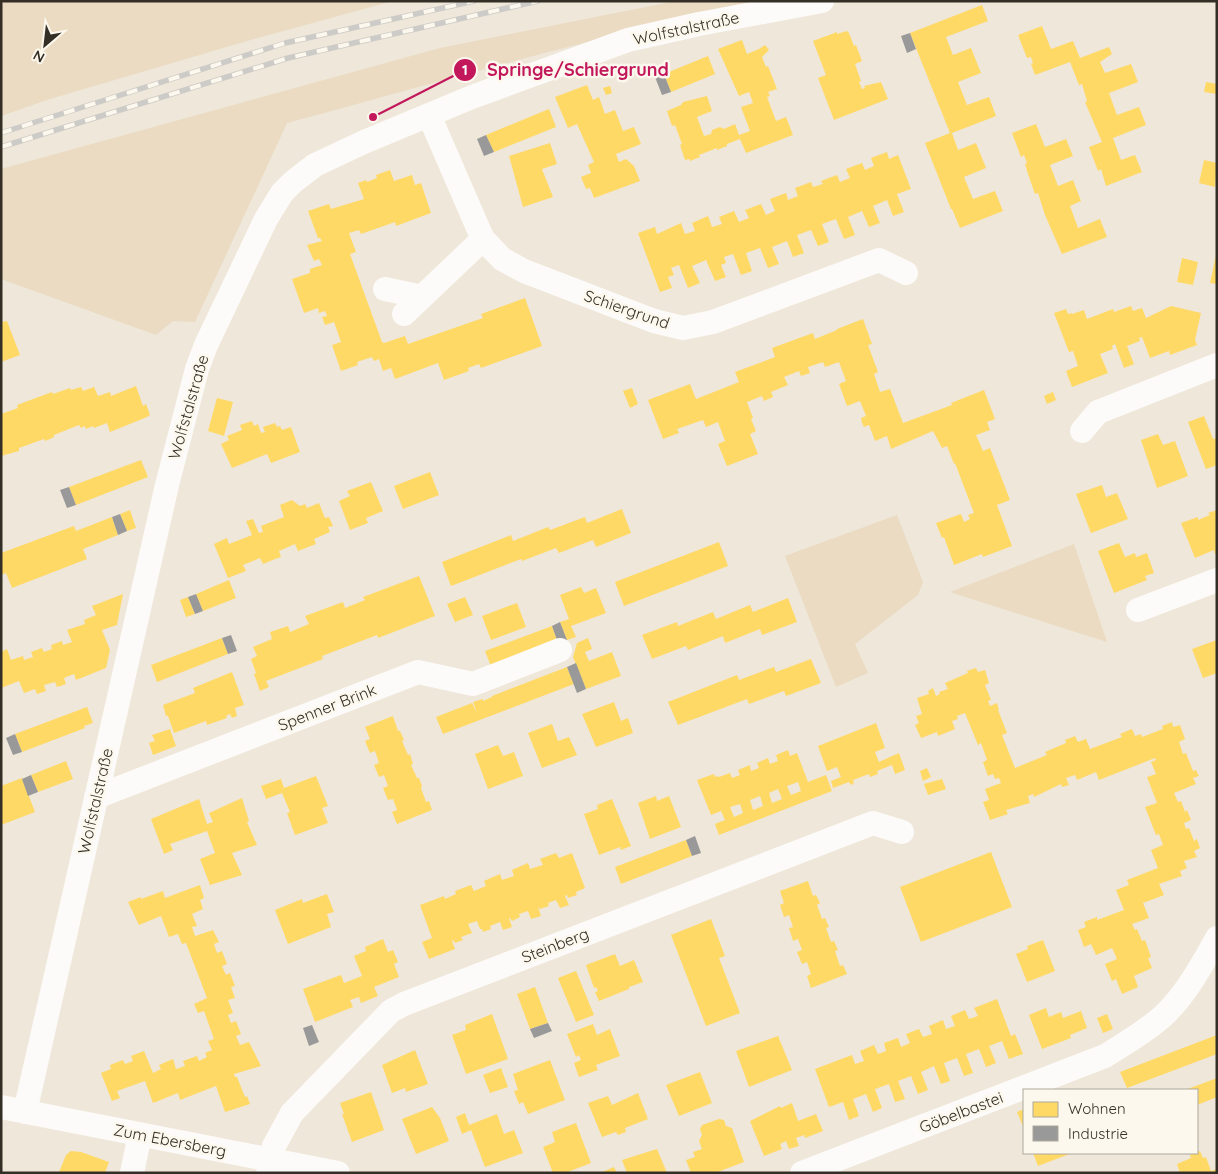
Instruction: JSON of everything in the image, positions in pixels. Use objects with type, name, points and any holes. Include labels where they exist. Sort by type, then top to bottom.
[{"type":"street","name":"Wolfstalstraße","points":[[25,1112],[167,485],[197,369],[206,345],[266,219],[282,193],[314,165],[364,142],[481,94],[628,40],[699,24],[822,1]]},
{"type":"street","name":"Schiergrund","points":[[429,115],[483,239],[502,259],[524,271],[654,321],[683,328],[713,322],[879,260],[906,273]]},
{"type":"street","points":[[404,314],[483,239]]},
{"type":"street","points":[[385,289],[422,297]]},
{"type":"street","points":[[1082,431],[1098,412],[1217,365]]},
{"type":"street","points":[[1138,610],[1217,580]]},
{"type":"street","name":"Spenner Brink","points":[[96,797],[418,672],[473,684],[560,650]]},
{"type":"street","name":"Steinberg","points":[[270,1166],[274,1146],[292,1113],[391,1011],[404,1004],[873,823],[902,832]]},
{"type":"street","name":"Göbelbastei","points":[[802,1173],[1105,1056],[1144,1031],[1163,1016],[1187,987],[1217,938]]},
{"type":"street","name":"Zum Ebersberg","points":[[1,1107],[140,1134],[270,1166],[338,1173]]},
{"type":"street","points":[[132,1173],[140,1134]]},
{"type":"shaded area","points":[[1,1],[393,1],[247,41],[50,99],[1,116]]},
{"type":"shaded area","points":[[676,1],[768,1],[587,42],[287,123],[195,322],[173,321],[156,335],[1,279],[1,169],[440,48]]},
{"type":"shaded area","points":[[897,515],[923,582],[918,595],[855,644],[868,673],[836,687],[785,556]]},
{"type":"shaded area","points":[[1074,544],[1107,642],[950,592]]},
{"type":"building: Wohnen","points":[[982,5],[988,21],[946,37],[953,55],[971,48],[981,73],[958,82],[967,105],[989,97],[996,116],[952,133],[958,150],[976,143],[986,168],[964,177],[973,199],[995,191],[1003,211],[960,228],[925,143],[950,133],[910,33]]},
{"type":"building: Wohnen","points":[[1042,26],[1051,49],[1073,41],[1080,58],[1109,47],[1112,54],[1100,62],[1105,73],[1131,64],[1138,82],[1109,93],[1117,115],[1139,107],[1146,125],[1113,138],[1121,160],[1135,155],[1142,172],[1106,186],[1101,169],[1098,171],[1089,147],[1102,142],[1085,102],[1087,101],[1082,84],[1079,85],[1070,62],[1035,75],[1031,64],[1033,63],[1031,57],[1027,58],[1018,35]]},
{"type":"building: Wohnen","points":[[847,31],[854,46],[856,45],[862,61],[855,64],[862,89],[865,88],[864,86],[881,82],[888,99],[834,120],[818,78],[826,75],[813,41],[837,32],[837,34]]},
{"type":"building: Wohnen","points":[[742,40],[747,54],[765,45],[769,50],[762,57],[766,67],[768,66],[777,89],[768,92],[770,96],[767,97],[776,121],[786,117],[793,135],[746,153],[740,139],[717,150],[717,148],[699,155],[700,157],[690,161],[689,159],[685,160],[680,145],[682,144],[675,125],[672,126],[667,111],[681,105],[683,102],[707,96],[712,111],[697,117],[704,136],[711,134],[712,130],[720,127],[724,129],[735,124],[739,135],[750,131],[741,107],[753,103],[749,92],[739,96],[718,49]]},
{"type":"building: Wohnen","points":[[708,56],[715,74],[671,92],[664,74]]},
{"type":"building: Wohnen","points":[[1206,82],[1217,84],[1217,94],[1204,92]]},
{"type":"building: Wohnen","points":[[587,85],[593,100],[599,97],[605,114],[615,110],[623,131],[634,127],[641,144],[616,154],[619,162],[626,159],[634,166],[640,181],[594,198],[590,188],[586,189],[581,177],[591,173],[588,165],[594,162],[577,124],[568,128],[555,97]]},
{"type":"building: Wohnen","points":[[610,86],[612,93],[606,95],[603,88]]},
{"type":"building: Wohnen","points":[[549,109],[556,127],[494,152],[486,135]]},
{"type":"building: Wohnen","points":[[1036,124],[1045,147],[1066,139],[1073,156],[1050,165],[1058,186],[1073,180],[1081,201],[1070,206],[1078,228],[1100,219],[1107,237],[1062,254],[1045,215],[1038,193],[1035,194],[1024,155],[1021,157],[1012,133]]},
{"type":"building: Wohnen","points":[[550,143],[557,164],[542,169],[553,197],[523,207],[509,156]]},
{"type":"building: Wohnen","points":[[887,152],[889,159],[898,155],[911,189],[897,194],[904,212],[893,216],[887,200],[873,206],[880,223],[869,227],[862,211],[848,217],[855,235],[844,239],[836,219],[822,224],[829,242],[818,246],[811,230],[797,235],[804,253],[793,257],[787,241],[772,247],[779,264],[768,268],[760,248],[746,253],[752,271],[741,275],[733,254],[724,257],[726,263],[721,265],[726,277],[715,281],[706,260],[692,266],[700,283],[688,288],[679,265],[671,268],[674,275],[668,277],[672,288],[660,292],[638,233],[655,227],[657,234],[681,223],[685,234],[695,231],[692,223],[708,216],[712,227],[722,224],[719,217],[734,211],[739,222],[749,218],[745,210],[761,204],[766,215],[775,211],[770,199],[786,193],[788,200],[798,196],[795,188],[811,182],[813,187],[823,184],[821,181],[837,175],[840,182],[850,178],[846,169],[862,163],[865,170],[874,166],[871,158]]},
{"type":"building: Wohnen","points":[[1204,160],[1217,163],[1215,187],[1199,183]]},
{"type":"building: Wohnen","points":[[390,170],[394,181],[412,175],[415,185],[421,183],[431,213],[396,226],[395,222],[361,234],[359,230],[349,233],[356,252],[350,254],[382,342],[405,336],[408,344],[483,318],[481,314],[525,298],[542,346],[481,368],[479,364],[468,368],[469,371],[444,380],[438,363],[395,379],[391,368],[383,371],[379,359],[374,361],[372,357],[357,362],[358,365],[341,371],[332,345],[341,342],[334,322],[325,325],[322,317],[327,316],[325,311],[319,313],[318,308],[304,313],[292,279],[310,273],[310,269],[322,265],[319,259],[314,261],[307,245],[322,241],[318,238],[308,211],[329,204],[331,209],[364,199],[358,183],[377,178],[376,175]]},
{"type":"building: Wohnen","points":[[1217,255],[1217,284],[1210,283]]},
{"type":"building: Wohnen","points":[[1182,258],[1198,262],[1193,285],[1177,282]]},
{"type":"building: Wohnen","points":[[1131,306],[1133,311],[1142,308],[1146,318],[1171,306],[1201,313],[1195,340],[1197,345],[1170,355],[1169,351],[1150,358],[1142,337],[1139,338],[1140,341],[1127,346],[1134,364],[1124,368],[1115,344],[1112,346],[1113,349],[1100,354],[1108,373],[1072,387],[1066,371],[1078,366],[1073,351],[1069,352],[1054,313],[1066,309],[1068,314],[1072,314],[1084,310],[1087,319],[1113,309],[1114,312]]},
{"type":"building: Wohnen","points":[[863,319],[872,344],[868,345],[878,372],[874,374],[880,392],[890,389],[903,423],[952,405],[951,403],[984,390],[995,419],[987,422],[990,430],[976,435],[983,451],[990,448],[1010,500],[997,505],[1012,546],[983,557],[982,554],[954,565],[944,537],[942,538],[936,523],[961,514],[964,522],[970,519],[968,515],[974,513],[947,446],[942,448],[933,431],[891,449],[887,436],[875,441],[869,425],[864,427],[862,423],[861,418],[866,416],[860,401],[847,406],[839,384],[846,381],[839,362],[825,367],[823,362],[808,367],[810,373],[801,376],[799,371],[784,377],[788,385],[771,392],[773,397],[764,401],[762,396],[747,402],[756,431],[750,434],[758,454],[727,466],[718,444],[725,441],[718,422],[706,427],[703,420],[677,429],[679,433],[663,439],[648,400],[690,384],[696,399],[739,382],[735,372],[775,357],[772,348],[813,333],[815,339]]},
{"type":"building: Wohnen","points":[[7,321],[20,355],[1,362],[1,322]]},
{"type":"building: Wohnen","points":[[136,386],[143,406],[146,404],[150,415],[147,417],[110,432],[107,423],[86,429],[85,426],[81,428],[79,425],[54,435],[54,437],[45,441],[44,439],[19,448],[19,451],[1,456],[1,414],[18,408],[17,405],[52,392],[53,394],[70,388],[71,390],[81,387],[83,391],[94,387],[98,396],[110,392],[111,396]]},
{"type":"building: Wohnen","points":[[632,388],[638,404],[630,408],[623,391]]},
{"type":"building: Wohnen","points":[[1053,392],[1056,400],[1047,404],[1044,396]]},
{"type":"building: Wohnen","points":[[217,398],[233,402],[224,436],[208,431]]},
{"type":"building: Wohnen","points":[[1204,416],[1213,439],[1217,438],[1217,465],[1206,469],[1188,422]]},
{"type":"building: Wohnen","points":[[252,421],[254,426],[258,424],[261,433],[265,432],[263,427],[275,423],[282,430],[291,427],[300,452],[271,463],[267,454],[232,468],[221,444],[229,440],[227,436],[242,430],[240,425]]},
{"type":"building: Wohnen","points":[[1158,434],[1163,445],[1175,441],[1188,476],[1157,488],[1141,440]]},
{"type":"building: Wohnen","points":[[141,460],[148,477],[76,505],[69,487]]},
{"type":"building: Wohnen","points":[[430,472],[439,495],[403,509],[394,486]]},
{"type":"building: Wohnen","points":[[371,482],[383,511],[366,518],[368,523],[350,530],[339,501],[350,496],[347,491]]},
{"type":"building: Wohnen","points":[[1102,485],[1106,497],[1117,493],[1128,519],[1091,533],[1076,494]]},
{"type":"building: Wohnen","points":[[292,500],[300,506],[305,504],[307,508],[319,503],[325,518],[329,517],[333,526],[328,527],[330,532],[314,539],[316,544],[298,551],[295,544],[279,551],[281,557],[263,564],[260,558],[243,565],[246,571],[228,578],[214,544],[227,538],[229,544],[252,535],[246,521],[253,519],[259,533],[263,532],[261,526],[284,517],[280,505]]},
{"type":"building: Wohnen","points":[[622,509],[631,533],[596,547],[593,540],[559,553],[556,548],[522,561],[521,559],[451,586],[442,562],[511,535],[513,541],[548,527],[550,530],[585,517],[587,523]]},
{"type":"building: Wohnen","points":[[130,510],[136,528],[127,531],[120,514]]},
{"type":"building: Wohnen","points":[[1217,510],[1217,553],[1215,554],[1214,550],[1195,558],[1181,523],[1198,517],[1198,520],[1210,515],[1208,513]]},
{"type":"building: Wohnen","points":[[112,517],[118,535],[83,549],[87,559],[12,588],[6,573],[1,575],[1,553],[74,526],[76,531]]},
{"type":"building: Wohnen","points":[[719,542],[728,566],[624,606],[615,582]]},
{"type":"building: Wohnen","points":[[1119,543],[1125,557],[1135,553],[1136,557],[1147,553],[1154,573],[1145,576],[1147,580],[1114,593],[1098,551]]},
{"type":"building: Wohnen","points":[[419,576],[435,616],[378,638],[377,635],[322,656],[323,659],[266,681],[269,687],[260,691],[251,659],[257,656],[253,647],[272,639],[270,632],[288,626],[290,632],[309,624],[305,616],[343,602],[345,608],[365,600],[363,597]]},
{"type":"building: Wohnen","points":[[229,580],[236,598],[203,611],[196,594]]},
{"type":"building: Wohnen","points":[[581,587],[584,593],[596,588],[606,613],[571,626],[576,637],[567,640],[560,622],[569,619],[560,595]]},
{"type":"building: Wohnen","points":[[123,594],[117,625],[102,630],[110,650],[106,668],[76,680],[74,674],[64,678],[66,684],[57,687],[55,682],[44,685],[46,691],[37,694],[35,689],[24,693],[19,681],[1,688],[1,652],[7,649],[11,660],[23,656],[24,660],[33,657],[31,652],[42,648],[44,652],[52,649],[51,645],[62,641],[63,645],[72,642],[67,630],[85,624],[84,620],[96,615],[92,606]]},
{"type":"building: Wohnen","points":[[188,597],[195,614],[186,617],[180,600]]},
{"type":"building: Wohnen","points":[[465,597],[473,615],[455,622],[447,604]]},
{"type":"building: Wohnen","points":[[788,598],[797,622],[762,635],[760,629],[725,643],[723,636],[688,650],[686,646],[652,659],[642,635],[677,622],[678,626],[713,612],[716,619],[750,605],[753,612]]},
{"type":"building: Wohnen","points":[[517,603],[526,627],[491,640],[482,616]]},
{"type":"building: Wohnen","points":[[552,626],[558,643],[492,669],[485,651]]},
{"type":"building: Wohnen","points":[[222,638],[228,654],[157,682],[151,665]]},
{"type":"building: Wohnen","points":[[588,638],[592,649],[585,652],[589,661],[612,652],[621,676],[586,689],[573,657],[577,643]]},
{"type":"building: Wohnen","points":[[1217,640],[1217,673],[1203,678],[1192,649]]},
{"type":"building: Wohnen","points":[[811,659],[821,683],[786,696],[784,691],[749,704],[747,699],[678,725],[668,702],[737,675],[739,680],[774,667],[776,672]]},
{"type":"building: Wohnen","points":[[567,667],[574,684],[443,734],[436,717],[472,703],[477,713],[473,702],[483,699],[483,701]]},
{"type":"building: Wohnen","points":[[976,668],[978,672],[985,670],[989,683],[985,685],[991,700],[988,701],[990,706],[997,703],[1007,733],[1002,735],[1015,768],[1047,755],[1045,752],[1066,743],[1065,740],[1075,736],[1078,742],[1086,739],[1090,749],[1122,737],[1120,734],[1132,729],[1135,736],[1141,734],[1142,737],[1163,729],[1162,726],[1172,722],[1173,727],[1180,725],[1185,739],[1179,742],[1183,754],[1186,753],[1193,771],[1196,770],[1199,776],[1193,778],[1196,784],[1174,793],[1178,802],[1181,801],[1185,812],[1187,810],[1191,820],[1184,823],[1186,829],[1189,828],[1194,841],[1197,839],[1200,848],[1194,851],[1197,857],[1184,861],[1187,868],[1180,871],[1182,876],[1159,884],[1164,895],[1143,903],[1149,918],[1132,924],[1135,930],[1137,929],[1142,941],[1145,940],[1151,957],[1148,958],[1152,968],[1134,976],[1138,987],[1122,994],[1116,979],[1112,981],[1105,964],[1117,959],[1112,948],[1096,955],[1091,944],[1084,947],[1078,930],[1086,927],[1084,922],[1097,917],[1097,920],[1124,910],[1116,890],[1129,885],[1127,880],[1158,868],[1151,850],[1163,845],[1159,834],[1156,835],[1145,807],[1157,803],[1147,777],[1156,774],[1151,762],[1156,760],[1155,758],[1099,780],[1096,772],[1077,780],[1075,775],[1066,778],[1069,785],[1062,787],[1061,784],[1034,797],[1033,794],[1028,796],[1030,803],[1006,810],[1008,814],[990,820],[983,802],[989,800],[985,789],[1001,783],[999,778],[995,779],[993,774],[988,776],[983,762],[987,760],[981,743],[978,745],[965,713],[957,716],[958,719],[952,721],[955,729],[938,736],[937,732],[921,738],[915,725],[919,723],[916,716],[922,714],[917,698],[929,694],[928,691],[933,688],[936,696],[940,694],[939,692],[948,689],[945,683]]},
{"type":"building: Wohnen","points":[[232,672],[244,705],[235,708],[237,716],[232,718],[230,714],[226,716],[227,718],[207,725],[206,721],[174,733],[163,705],[195,693],[193,688]]},
{"type":"building: Wohnen","points":[[614,702],[621,721],[628,718],[633,733],[596,747],[582,714]]},
{"type":"building: Wohnen","points":[[87,707],[93,723],[84,726],[85,728],[22,752],[15,734]]},
{"type":"building: Wohnen","points":[[393,716],[398,731],[400,731],[404,740],[402,741],[408,755],[410,754],[413,764],[411,765],[417,778],[419,778],[426,802],[429,801],[432,810],[397,824],[392,812],[397,810],[393,799],[388,800],[383,788],[388,786],[384,775],[379,777],[374,765],[379,763],[375,751],[370,753],[365,741],[370,739],[365,727]]},
{"type":"building: Wohnen","points":[[876,723],[885,748],[875,752],[879,762],[899,753],[905,770],[895,774],[892,765],[877,771],[878,774],[870,777],[869,774],[853,780],[854,783],[851,785],[849,782],[833,788],[831,781],[841,777],[837,767],[827,771],[818,746]]},
{"type":"building: Wohnen","points":[[552,724],[558,741],[569,737],[577,755],[542,768],[528,733]]},
{"type":"building: Wohnen","points":[[170,729],[176,746],[153,755],[149,743],[155,741],[152,735]]},
{"type":"building: Wohnen","points":[[498,745],[503,756],[514,752],[523,776],[488,789],[475,754]]},
{"type":"building: Wohnen","points":[[788,750],[790,756],[797,753],[808,782],[826,775],[832,791],[719,835],[715,824],[725,820],[721,811],[711,815],[697,780],[714,774],[715,777],[719,777],[730,773],[732,778],[740,775],[738,770],[750,765],[751,771],[759,768],[757,763],[768,758],[770,764],[778,761],[776,755]],"holes":[[[798,782],[801,791],[791,795],[787,786]],[[778,789],[782,799],[772,803],[769,793]],[[760,796],[763,806],[753,810],[750,800]],[[740,804],[743,813],[734,817],[730,807]]]},
{"type":"building: Wohnen","points":[[66,761],[73,779],[38,792],[31,775]]},
{"type":"building: Wohnen","points":[[927,768],[931,777],[923,781],[920,771]]},
{"type":"building: Wohnen","points":[[316,776],[328,806],[322,808],[328,823],[295,835],[287,813],[290,812],[282,793],[266,799],[261,786],[281,779],[284,788]]},
{"type":"building: Wohnen","points":[[22,778],[35,812],[1,825],[1,786]]},
{"type":"building: Wohnen","points":[[942,779],[946,789],[928,795],[924,784]]},
{"type":"building: Wohnen","points":[[656,796],[657,801],[669,796],[681,827],[650,839],[638,803]]},
{"type":"building: Wohnen","points":[[242,798],[249,821],[247,822],[257,845],[232,853],[242,875],[210,885],[200,859],[215,853],[207,831],[170,844],[173,850],[164,854],[151,819],[199,799],[207,824],[213,822],[209,813]]},
{"type":"building: Wohnen","points":[[612,799],[631,846],[621,850],[620,847],[599,855],[584,814],[598,809],[597,805]]},
{"type":"building: Wohnen","points":[[686,840],[692,856],[621,884],[615,867]]},
{"type":"building: Wohnen","points":[[991,852],[1012,907],[921,942],[900,887]]},
{"type":"building: Wohnen","points":[[556,853],[559,858],[572,853],[585,888],[576,892],[577,895],[568,898],[567,895],[565,896],[569,905],[560,908],[556,900],[548,903],[549,906],[540,909],[538,907],[541,916],[531,919],[528,911],[519,914],[520,917],[512,921],[509,918],[512,927],[503,930],[500,922],[490,926],[491,929],[483,932],[477,921],[468,924],[472,933],[461,937],[463,940],[455,943],[453,940],[455,949],[429,959],[422,942],[432,938],[420,905],[444,896],[445,899],[456,894],[455,891],[471,885],[474,891],[486,886],[484,881],[500,874],[502,880],[514,876],[512,870],[528,863],[530,869],[543,865],[540,859]]},
{"type":"building: Wohnen","points":[[808,881],[813,896],[816,895],[820,903],[817,905],[822,919],[825,918],[829,927],[826,928],[831,942],[834,941],[838,950],[835,951],[840,966],[843,965],[847,974],[811,988],[807,976],[811,974],[807,962],[802,964],[797,952],[802,950],[798,939],[793,941],[789,928],[793,927],[789,915],[784,917],[780,905],[784,903],[780,891]]},
{"type":"building: Wohnen","points":[[200,885],[204,898],[200,900],[203,909],[192,914],[197,926],[192,927],[195,936],[213,930],[219,942],[214,944],[217,953],[222,951],[227,964],[222,966],[226,975],[230,973],[235,986],[231,987],[235,998],[228,1000],[233,1013],[228,1015],[231,1023],[236,1021],[241,1034],[236,1036],[240,1045],[249,1042],[261,1066],[234,1074],[250,1104],[225,1112],[216,1086],[180,1100],[178,1093],[153,1103],[145,1081],[117,1091],[120,1098],[112,1101],[101,1073],[111,1069],[110,1065],[123,1060],[125,1064],[133,1061],[131,1056],[144,1051],[153,1073],[161,1069],[159,1065],[173,1059],[176,1069],[185,1066],[183,1061],[197,1056],[199,1061],[207,1057],[205,1053],[212,1050],[208,1041],[214,1039],[204,1011],[198,1013],[194,1004],[207,998],[186,943],[182,944],[178,934],[169,937],[161,916],[139,925],[128,902],[163,891],[165,898]]},
{"type":"building: Wohnen","points":[[327,894],[334,912],[327,914],[331,927],[288,944],[275,910],[302,899],[303,903]]},
{"type":"building: Wohnen","points":[[711,919],[725,956],[719,958],[740,1013],[706,1026],[671,935]]},
{"type":"building: Wohnen","points":[[383,939],[388,952],[393,950],[398,962],[394,964],[399,977],[374,987],[378,996],[361,1003],[359,997],[350,1000],[353,1007],[315,1022],[303,989],[341,975],[344,983],[362,976],[354,956],[366,951],[365,947]]},
{"type":"building: Wohnen","points":[[1043,940],[1055,971],[1027,982],[1016,954],[1028,949],[1027,946]]},
{"type":"building: Wohnen","points":[[615,954],[620,966],[634,960],[643,982],[599,1001],[595,992],[598,991],[596,987],[594,988],[586,965]]},
{"type":"building: Wohnen","points":[[576,971],[594,1015],[576,1022],[558,978]]},
{"type":"building: Wohnen","points":[[535,987],[548,1023],[530,1029],[517,994]]},
{"type":"building: Wohnen","points":[[997,999],[1011,1036],[1015,1034],[1023,1054],[1009,1059],[1002,1041],[989,1046],[996,1063],[986,1067],[979,1049],[966,1054],[973,1073],[964,1076],[957,1058],[944,1063],[950,1081],[941,1084],[934,1066],[921,1072],[928,1090],[918,1094],[911,1076],[898,1081],[905,1099],[895,1102],[889,1084],[875,1089],[882,1108],[873,1112],[866,1094],[853,1099],[859,1116],[849,1120],[843,1102],[829,1107],[815,1069],[852,1055],[855,1064],[864,1061],[860,1051],[874,1045],[878,1054],[886,1051],[884,1043],[898,1038],[901,1047],[910,1043],[906,1034],[919,1029],[923,1037],[932,1034],[929,1026],[943,1020],[946,1029],[955,1026],[951,1016],[965,1010],[969,1019],[978,1016],[974,1008]]},
{"type":"building: Wohnen","points":[[1046,1008],[1049,1017],[1061,1012],[1063,1018],[1081,1011],[1087,1028],[1070,1035],[1071,1038],[1042,1049],[1029,1015]]},
{"type":"building: Wohnen","points":[[492,1014],[508,1059],[466,1074],[452,1035],[466,1030],[465,1025]]},
{"type":"building: Wohnen","points":[[1107,1014],[1113,1029],[1103,1033],[1097,1018]]},
{"type":"building: Wohnen","points":[[593,1024],[597,1035],[610,1029],[620,1056],[596,1065],[598,1070],[579,1077],[574,1063],[581,1060],[579,1055],[576,1057],[567,1034]]},
{"type":"building: Wohnen","points":[[1217,1035],[1217,1054],[1127,1088],[1120,1072]]},
{"type":"building: Wohnen","points":[[778,1036],[792,1070],[749,1087],[736,1051]]},
{"type":"building: Wohnen","points":[[415,1050],[428,1084],[406,1092],[405,1088],[392,1093],[382,1065]]},
{"type":"building: Wohnen","points":[[550,1060],[565,1100],[528,1114],[523,1102],[519,1104],[514,1091],[518,1090],[513,1074]]},
{"type":"building: Wohnen","points":[[501,1068],[508,1087],[490,1093],[483,1075]]},
{"type":"building: Wohnen","points":[[700,1072],[712,1103],[679,1116],[666,1085]]},
{"type":"building: Wohnen","points":[[1217,1078],[1217,1097],[1198,1105],[1198,1089],[1188,1089]]},
{"type":"building: Wohnen","points":[[371,1092],[384,1130],[352,1142],[340,1103]]},
{"type":"building: Wohnen","points":[[638,1093],[648,1119],[625,1128],[626,1132],[618,1135],[616,1132],[602,1137],[588,1103],[608,1096],[612,1105]]},
{"type":"building: Wohnen","points":[[792,1103],[798,1121],[816,1114],[823,1131],[805,1138],[804,1135],[796,1138],[799,1146],[789,1149],[786,1141],[780,1144],[782,1149],[764,1156],[750,1121],[780,1106],[781,1108]]},
{"type":"building: Wohnen","points":[[432,1107],[440,1118],[449,1141],[416,1154],[402,1119]]},
{"type":"building: Wohnen","points":[[1023,1109],[1023,1127],[1017,1112]]},
{"type":"building: Wohnen","points":[[465,1113],[469,1125],[497,1114],[504,1134],[514,1130],[523,1153],[485,1167],[471,1130],[462,1134],[456,1117]]},
{"type":"building: Wohnen","points":[[719,1119],[724,1120],[726,1126],[732,1128],[744,1162],[715,1173],[691,1173],[686,1160],[695,1157],[693,1152],[702,1149],[699,1141],[702,1135],[700,1129],[702,1125]]},
{"type":"building: Wohnen","points":[[576,1123],[591,1163],[565,1173],[553,1173],[543,1147],[555,1142],[552,1132]]},
{"type":"building: Wohnen","points":[[657,1149],[667,1173],[627,1173],[622,1160]]},
{"type":"building: Wohnen","points":[[71,1151],[81,1152],[109,1162],[105,1173],[60,1173],[66,1155]]},
{"type":"building: Wohnen","points":[[1200,1151],[1203,1158],[1206,1157],[1211,1171],[1217,1169],[1217,1173],[1180,1173],[1177,1164],[1191,1158],[1190,1155],[1198,1154]]},
{"type":"building: Wohnen","points":[[1033,1154],[1069,1154],[1038,1166]]},
{"type":"building: Wohnen","points":[[614,1167],[617,1173],[600,1173]]},
{"type":"building: Industrie","points":[[910,33],[916,49],[907,53],[901,36]]},
{"type":"building: Industrie","points":[[664,74],[671,92],[662,95],[655,77]]},
{"type":"building: Industrie","points":[[486,135],[494,152],[484,156],[477,139]]},
{"type":"building: Industrie","points":[[69,487],[76,505],[67,508],[60,490]]},
{"type":"building: Industrie","points":[[120,514],[127,531],[118,535],[112,517]]},
{"type":"building: Industrie","points":[[196,594],[203,611],[195,614],[188,597]]},
{"type":"building: Industrie","points":[[560,622],[567,640],[558,643],[552,626]]},
{"type":"building: Industrie","points":[[231,635],[237,651],[228,654],[222,638]]},
{"type":"building: Industrie","points":[[576,663],[586,689],[577,693],[567,667]]},
{"type":"building: Industrie","points":[[15,734],[22,752],[13,755],[6,738]]},
{"type":"building: Industrie","points":[[31,775],[38,792],[28,796],[22,779]]},
{"type":"building: Industrie","points":[[695,836],[701,853],[692,856],[686,840]]},
{"type":"building: Industrie","points":[[548,1023],[552,1031],[534,1038],[530,1029]]},
{"type":"building: Industrie","points":[[312,1025],[319,1042],[309,1046],[303,1028]]},
{"type":"railway","points":[[1,133],[285,43],[474,1]]},
{"type":"railway","points":[[1,147],[288,58],[538,1]]},
{"type":"place","name":"Springe/Schiergrund","points":[[373,117]]}]
